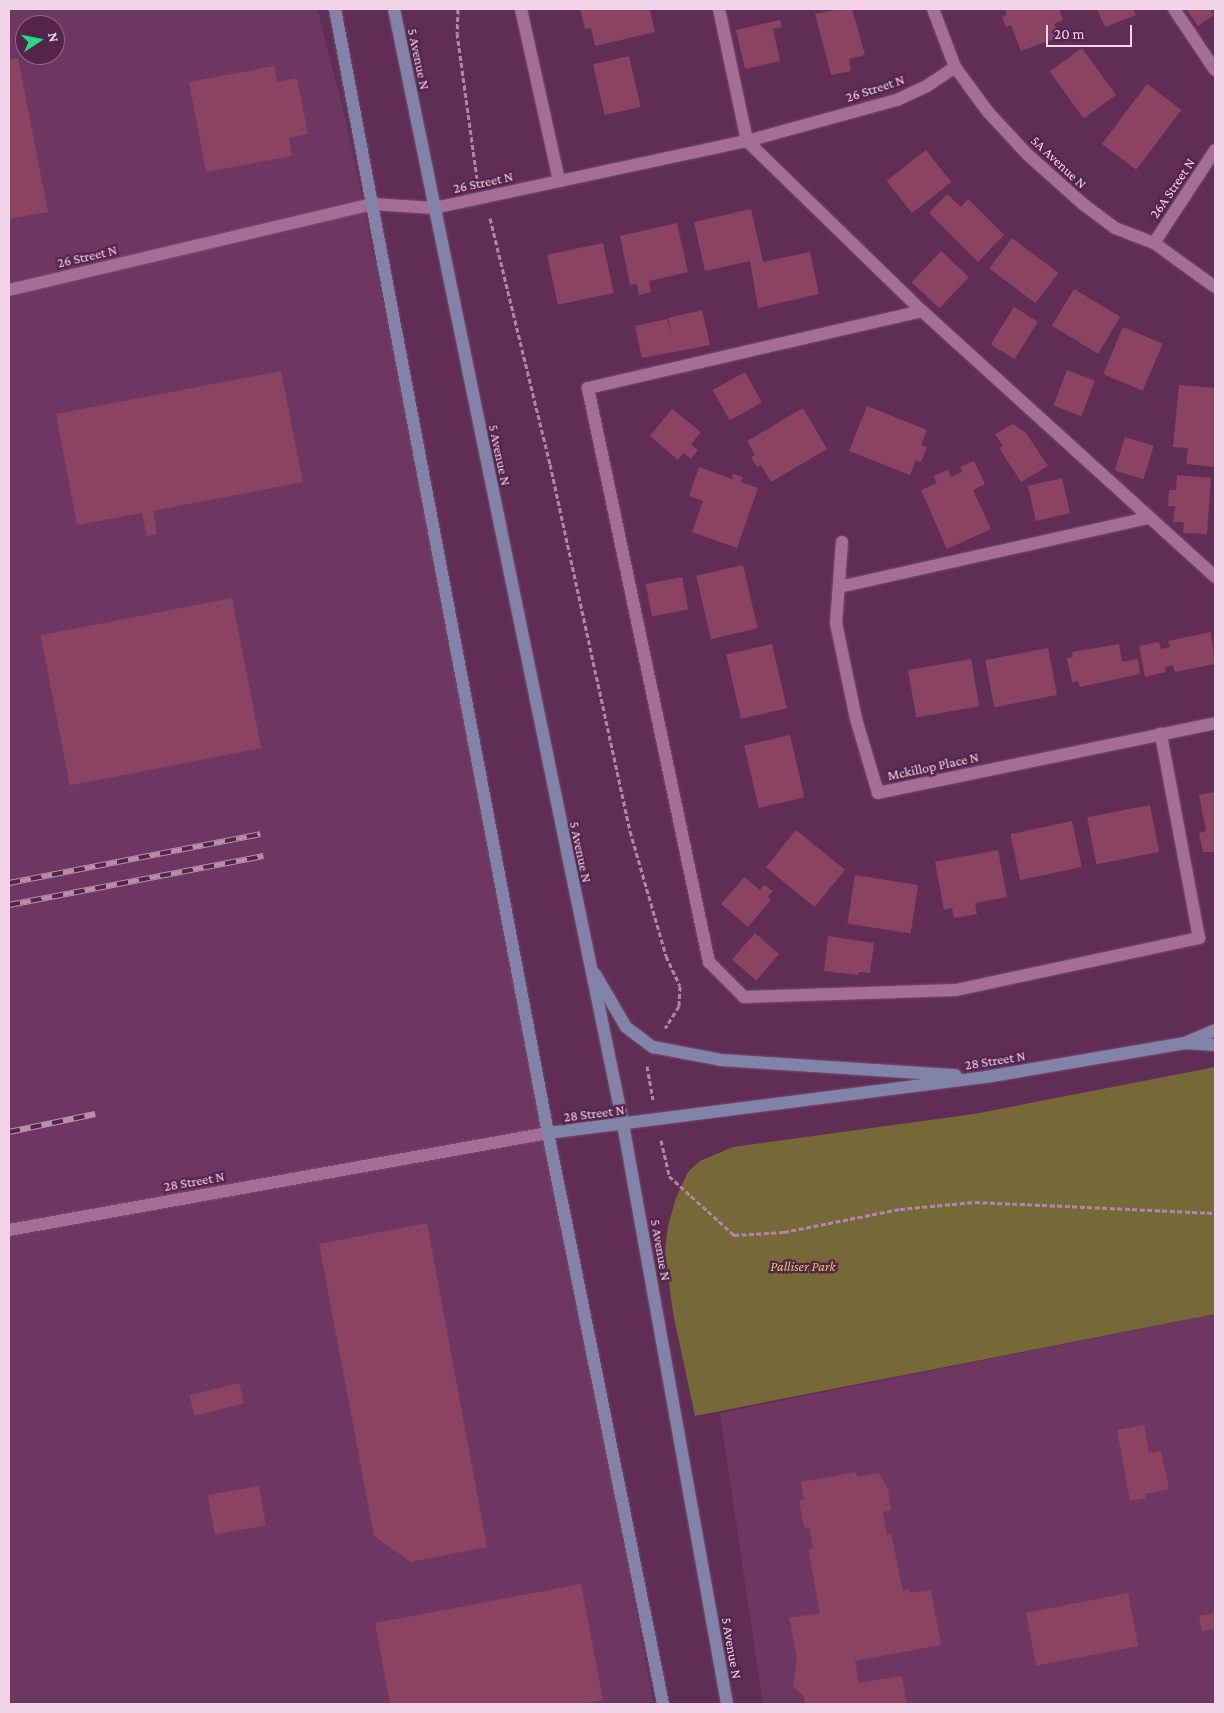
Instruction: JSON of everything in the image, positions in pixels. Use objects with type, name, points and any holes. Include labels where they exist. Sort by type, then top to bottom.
[{"type":"main road","points":[[335,9],[548,1133],[662,1704]]},
{"type":"main road","name":"5 Avenue N","points":[[394,9],[587,958],[623,1124],[727,1704]]},
{"type":"main road","points":[[587,958],[626,1027],[653,1047],[721,1060],[986,1077]]},
{"type":"main road","name":"28 Street N","points":[[548,1133],[986,1077],[1185,1043],[1215,1030]]},
{"type":"main road","name":"28 Street N","points":[[1185,1043],[1215,1046]]},
{"type":"street","points":[[521,9],[559,181]]},
{"type":"street","points":[[719,9],[747,141],[922,311],[1148,518],[1215,576]]},
{"type":"street","name":"5A Avenue N","points":[[933,9],[954,67],[988,112],[1028,155],[1083,204],[1115,228],[1154,243],[1215,287]]},
{"type":"street","points":[[1174,9],[1215,70]]},
{"type":"street","name":"26 Street N","points":[[9,290],[372,204],[434,208],[747,141],[897,100],[927,86],[954,67]]},
{"type":"street","name":"26A Street N","points":[[1154,243],[1215,150]]},
{"type":"street","points":[[922,311],[588,388],[709,962],[744,997],[956,990],[1199,938],[1161,734]]},
{"type":"street","points":[[838,587],[1148,518]]},
{"type":"street","name":"Mckillop Place N","points":[[842,542],[836,623],[856,719],[878,793],[1215,724]]},
{"type":"street","name":"28 Street N","points":[[9,1230],[548,1133]]},
{"type":"shaded area","points":[[9,9],[317,9],[346,121],[533,1032],[653,1704],[9,1704]]},
{"type":"shaded area","points":[[1215,1314],[1215,1704],[763,1704],[720,1413]]},
{"type":"green space","name":"Palliser Park","points":[[1215,1067],[1215,1314],[695,1416],[673,1313],[665,1251],[668,1226],[676,1198],[688,1172],[700,1161],[733,1147],[974,1114]]},
{"type":"building","points":[[580,9],[650,10],[655,32],[595,46],[591,28],[585,29]]},
{"type":"building","points":[[840,9],[852,9],[865,55],[849,59],[851,71],[831,75],[815,14]]},
{"type":"building","points":[[1005,9],[1059,9],[1063,20],[1054,24],[1059,37],[1021,51],[1011,25],[1006,27],[1002,17],[1007,15]]},
{"type":"building","points":[[1097,9],[1133,9],[1136,15],[1105,27]]},
{"type":"building","points":[[1186,9],[1210,9],[1214,15],[1198,26]]},
{"type":"building","points":[[780,20],[782,27],[773,29],[780,61],[745,69],[736,30]]},
{"type":"building","points":[[1082,48],[1116,95],[1084,118],[1050,72]]},
{"type":"building","points":[[629,56],[641,107],[605,115],[593,64]]},
{"type":"building","points":[[15,59],[15,65],[19,65],[48,212],[9,219],[9,60]]},
{"type":"building","points":[[274,66],[277,82],[297,78],[308,134],[289,138],[292,156],[206,172],[189,82]]},
{"type":"building","points":[[1147,84],[1181,110],[1136,170],[1102,144]]},
{"type":"building","points":[[926,150],[951,182],[912,213],[887,181]]},
{"type":"building","points":[[947,194],[961,207],[968,199],[1004,235],[978,262],[929,213]]},
{"type":"building","points":[[751,209],[763,262],[810,252],[819,294],[758,308],[750,261],[705,271],[694,222]]},
{"type":"building","points":[[677,223],[688,272],[649,281],[651,292],[639,295],[637,284],[630,285],[620,236]]},
{"type":"building","points":[[1012,238],[1058,273],[1035,303],[989,268]]},
{"type":"building","points":[[603,243],[614,293],[558,305],[547,255]]},
{"type":"building","points":[[941,251],[969,277],[939,308],[912,282]]},
{"type":"building","points":[[1074,289],[1120,317],[1098,354],[1052,326]]},
{"type":"building","points":[[1014,307],[1038,322],[1014,359],[991,344]]},
{"type":"building","points":[[702,310],[710,345],[642,358],[635,326],[667,319],[672,337],[668,318]]},
{"type":"building","points":[[1123,327],[1163,344],[1143,391],[1103,374]]},
{"type":"building","points":[[1067,370],[1095,381],[1081,416],[1053,405]]},
{"type":"building","points":[[281,371],[303,482],[153,511],[157,534],[147,536],[142,513],[77,525],[56,414]]},
{"type":"building","points":[[745,372],[762,403],[730,421],[713,390]]},
{"type":"building","points":[[1179,385],[1215,388],[1215,467],[1186,464],[1188,448],[1173,447]]},
{"type":"building","points":[[867,406],[927,430],[921,445],[927,447],[921,462],[916,460],[910,475],[849,451]]},
{"type":"building","points":[[803,408],[827,449],[771,482],[761,465],[757,467],[751,457],[755,455],[747,441]]},
{"type":"building","points":[[672,409],[701,432],[691,444],[698,450],[691,459],[684,453],[678,460],[650,436]]},
{"type":"building","points":[[1013,424],[1026,433],[1048,466],[1021,482],[999,448],[1003,446],[995,434]]},
{"type":"building","points":[[1125,437],[1154,446],[1143,479],[1115,470]]},
{"type":"building","points":[[974,461],[985,484],[973,490],[991,529],[947,549],[921,490],[937,483],[933,476],[948,470],[951,477],[962,472],[960,467]]},
{"type":"building","points":[[699,467],[732,479],[733,474],[743,477],[741,482],[758,488],[737,548],[692,532],[703,501],[689,496]]},
{"type":"building","points":[[1177,475],[1211,478],[1207,534],[1183,533],[1184,522],[1173,522],[1175,506],[1168,506],[1169,490],[1176,490]]},
{"type":"building","points":[[1062,478],[1070,513],[1036,521],[1028,486]]},
{"type":"building","points":[[743,565],[758,628],[711,639],[696,576]]},
{"type":"building","points":[[682,577],[688,609],[652,616],[646,584]]},
{"type":"building","points":[[232,598],[261,748],[70,785],[41,635]]},
{"type":"building","points":[[1211,632],[1215,664],[1175,672],[1173,665],[1165,667],[1166,672],[1145,677],[1139,646],[1159,642],[1161,649],[1170,647],[1168,641]]},
{"type":"building","points":[[772,644],[787,708],[741,719],[726,655]]},
{"type":"building","points":[[1119,644],[1122,662],[1138,659],[1140,674],[1080,687],[1078,681],[1072,682],[1067,658],[1073,657],[1072,652]]},
{"type":"building","points":[[1048,648],[1057,695],[994,707],[985,660]]},
{"type":"building","points":[[971,659],[979,706],[916,717],[908,670]]},
{"type":"building","points":[[790,735],[804,797],[759,808],[744,746]]},
{"type":"building","points":[[1215,792],[1215,852],[1203,852],[1199,833],[1206,831],[1199,795]]},
{"type":"building","points":[[1150,805],[1159,852],[1096,864],[1087,817]]},
{"type":"building","points":[[1072,821],[1082,867],[1020,880],[1010,834]]},
{"type":"building","points":[[796,830],[845,870],[815,907],[766,867]]},
{"type":"building","points":[[998,850],[1007,897],[975,903],[977,914],[954,918],[952,908],[944,910],[935,862]]},
{"type":"building","points":[[855,875],[918,885],[911,933],[847,923]]},
{"type":"building","points":[[744,877],[760,890],[764,885],[773,891],[767,897],[771,900],[748,927],[721,904]]},
{"type":"building","points":[[755,933],[779,954],[756,980],[732,959]]},
{"type":"building","points":[[828,936],[874,943],[870,973],[859,972],[858,975],[824,971]]},
{"type":"building","points":[[427,1223],[487,1547],[411,1562],[374,1536],[319,1244]]},
{"type":"building","points":[[239,1383],[244,1403],[195,1416],[190,1395]]},
{"type":"building","points":[[1144,1425],[1149,1453],[1161,1451],[1169,1489],[1145,1494],[1146,1498],[1130,1501],[1117,1430]]},
{"type":"building","points":[[856,1472],[857,1477],[879,1473],[888,1489],[891,1510],[883,1512],[887,1535],[891,1533],[903,1591],[909,1589],[910,1593],[931,1590],[941,1645],[855,1661],[859,1683],[902,1676],[907,1704],[805,1704],[804,1697],[793,1686],[797,1658],[789,1618],[820,1613],[808,1549],[813,1549],[810,1529],[804,1527],[799,1501],[804,1500],[801,1482]]},
{"type":"building","points":[[259,1486],[266,1525],[215,1534],[208,1495]]},
{"type":"building","points":[[581,1584],[603,1700],[580,1704],[390,1704],[375,1623]]},
{"type":"building","points":[[1128,1593],[1138,1646],[1036,1666],[1026,1613]]},
{"type":"building","points":[[1215,1613],[1215,1629],[1202,1631],[1199,1616]]},
{"type":"railway","points":[[9,883],[260,834]]},
{"type":"railway","points":[[9,905],[263,856]]},
{"type":"railway","points":[[9,1132],[95,1114]]}]
